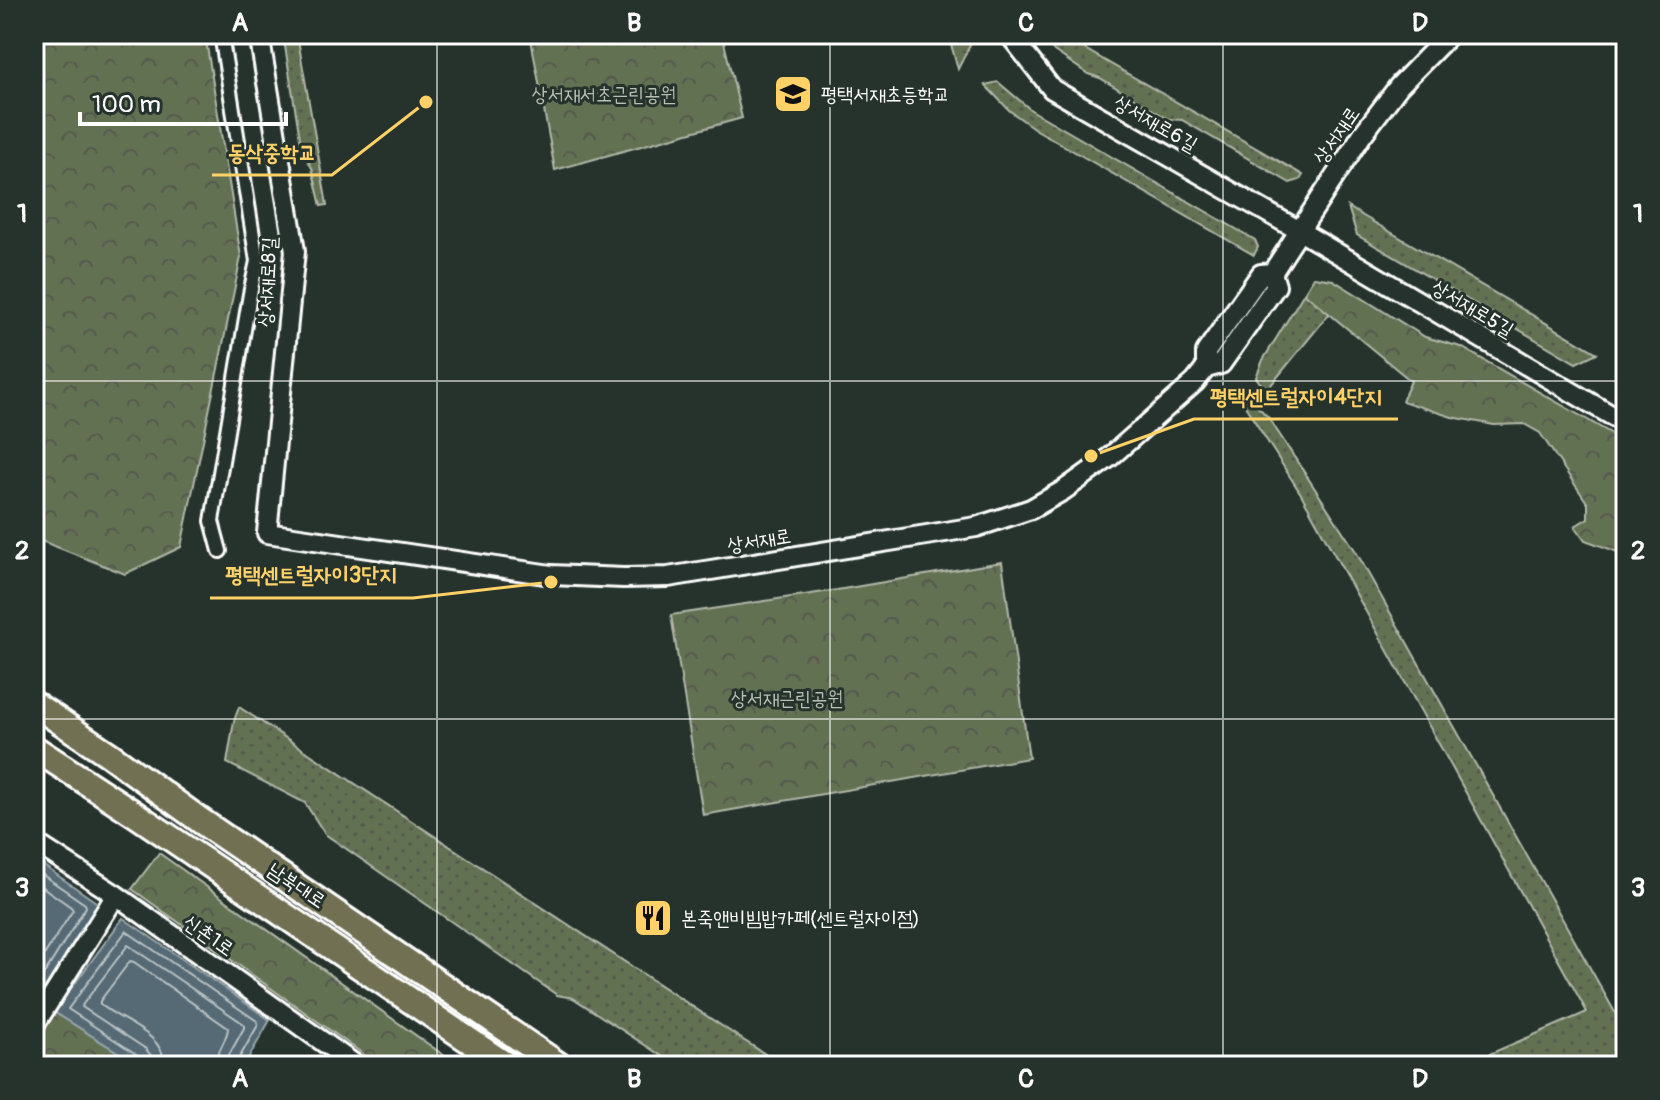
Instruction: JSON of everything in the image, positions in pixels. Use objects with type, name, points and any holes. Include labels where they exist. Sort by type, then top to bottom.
[{"type":"highway","name":"남북대로","points":[[34,704],[560,1066]]},
{"type":"highway","name":"남북대로","points":[[34,748],[507,1066]]},
{"type":"street","points":[[220,551],[212,521],[257,261],[221,34]]},
{"type":"street","name":"상서재로8길","points":[[259,34],[295,251],[267,533]]},
{"type":"street","name":"상서재로6길","points":[[1009,34],[1052,89],[1298,230]]},
{"type":"street","name":"상서재로","points":[[267,533],[551,575],[668,577],[976,527],[1031,509],[1110,457],[1195,382],[1206,368],[1221,364],[1276,286],[1272,273],[1362,135],[1399,86],[1450,34]]},
{"type":"street","name":"상서재로5길","points":[[1298,230],[1626,424]]},
{"type":"street","name":"신촌1로","points":[[34,842],[116,895],[357,1066]]},
{"type":"street","points":[[34,1026],[116,895]]},
{"type":"green space","points":[[34,34],[205,34],[241,257],[181,547],[125,574],[34,538]]},
{"type":"green space","points":[[283,34],[297,34],[327,205],[321,206],[312,168],[302,151]]},
{"type":"green space","name":"상서재서초근린공원","points":[[530,34],[722,34],[742,118],[555,170]]},
{"type":"green space","points":[[948,34],[968,34],[971,43],[958,69]]},
{"type":"green space","points":[[1041,34],[1066,34],[1071,41],[1303,175],[1300,180],[1290,183],[1182,120],[1168,119],[1088,74],[1054,51]]},
{"type":"green space","points":[[998,82],[1031,110],[1255,240],[1258,247],[1254,255],[1035,129],[1010,111],[985,85]]},
{"type":"green space","points":[[1348,207],[1597,353],[1576,363],[1357,235]]},
{"type":"green space","points":[[1314,277],[1333,280],[1425,337],[1461,347],[1626,442],[1626,555],[1585,540],[1575,526],[1588,518],[1588,504],[1540,433],[1524,424],[1494,425],[1452,417],[1402,401],[1411,381],[1304,293]]},
{"type":"green space","points":[[1304,293],[1330,313],[1266,391],[1256,377]]},
{"type":"green space","points":[[1244,393],[1268,417],[1355,550],[1626,1032],[1626,1058],[1609,1066],[1462,1066],[1587,1012],[1301,494],[1240,398]]},
{"type":"green space","name":"상서재근린공원","points":[[1002,562],[1029,758],[703,815],[671,615]]},
{"type":"green space","points":[[239,707],[784,1066],[677,1066],[573,998],[557,995],[325,834],[305,803],[227,763]]},
{"type":"green space","points":[[159,853],[459,1066],[380,1066],[132,889]]},
{"type":"green space","points":[[34,999],[140,1066],[34,1066]]},
{"type":"green space","points":[[1066,1059],[1171,1064],[1179,1066],[1041,1066]]},
{"type":"water","points":[[34,859],[99,904],[36,1001],[34,1000]]},
{"type":"water","points":[[123,918],[270,1020],[244,1066],[140,1066],[54,1012]]},
{"type":"place","name":"평택서재초등학교","points":[[793,94]]},
{"type":"place","name":"동삭중학교","points":[[426,102]]},
{"type":"place","name":"평택센트럴자이4단지","points":[[1091,456]]},
{"type":"place","name":"평택센트럴자이3단지","points":[[551,582]]},
{"type":"place","name":"본죽앤비빔밥카페(센트럴자이점)","points":[[653,918]]}]
